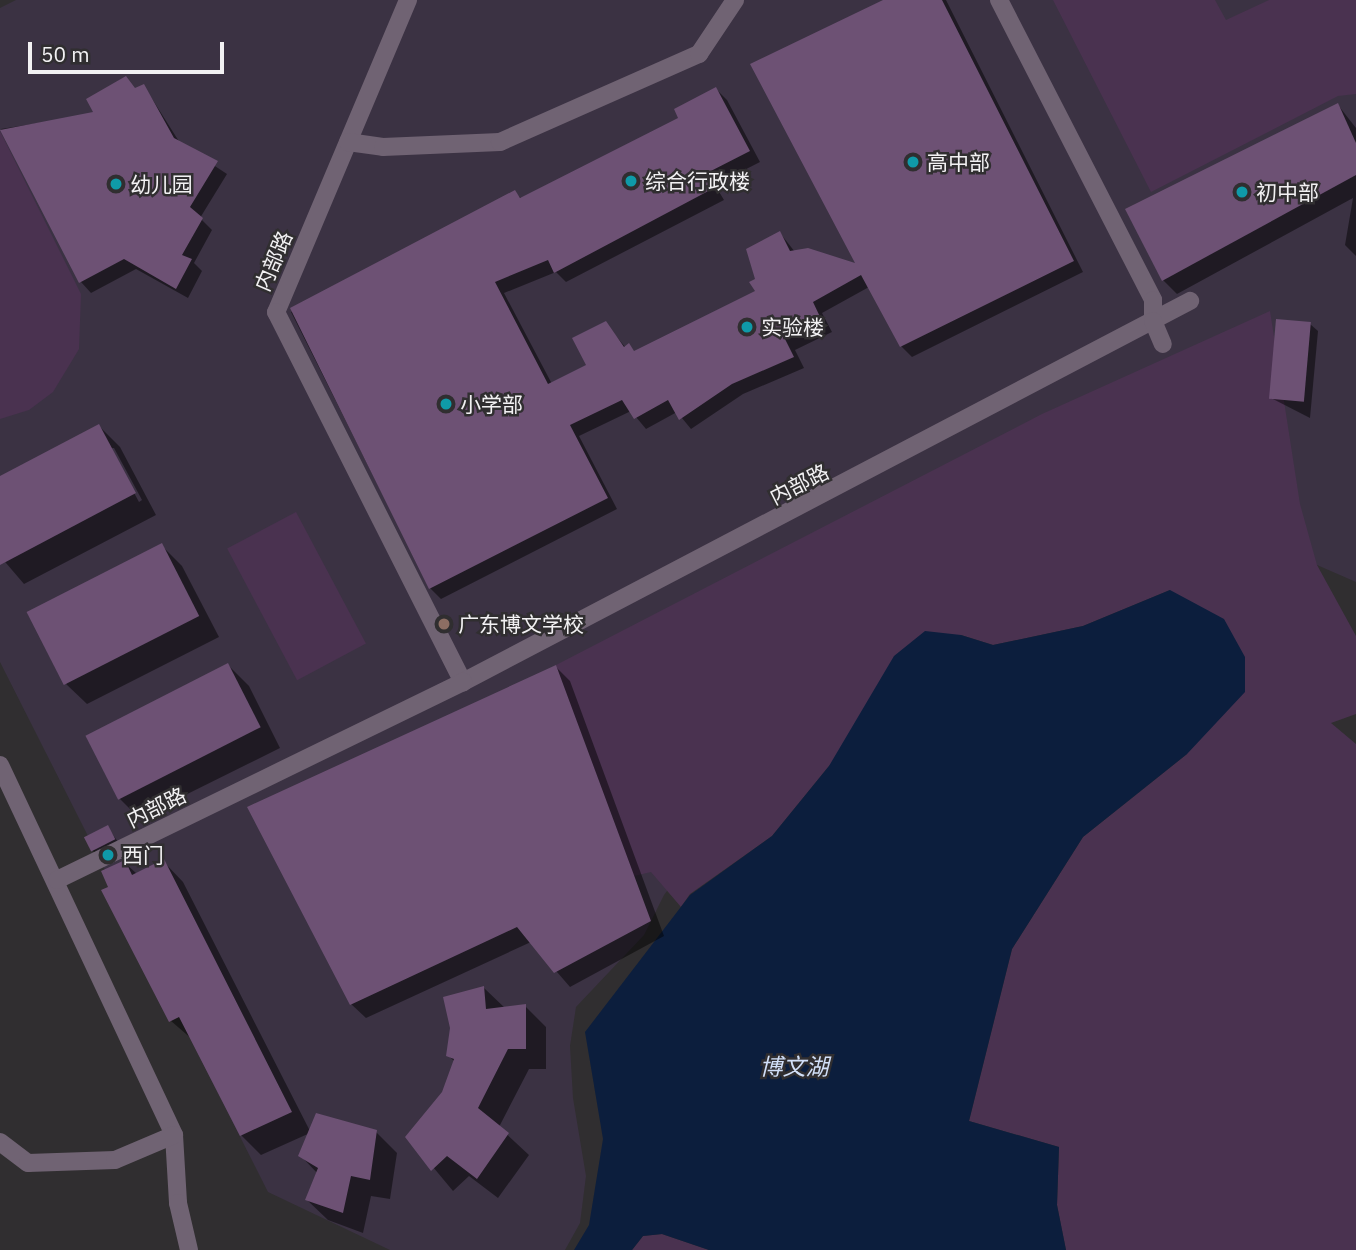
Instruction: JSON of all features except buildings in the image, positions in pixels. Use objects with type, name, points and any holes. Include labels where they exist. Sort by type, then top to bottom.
[{"type":"street","name":"内部路","points":[[408,0],[276,312],[463,682]]},
{"type":"street","points":[[348,142],[383,147],[500,142],[699,54],[735,0]]},
{"type":"street","points":[[999,0],[1153,300],[1153,321],[1163,344]]},
{"type":"street","name":"内部路","points":[[57,880],[463,682],[1191,301]]},
{"type":"street","points":[[0,765],[57,880],[174,1135],[178,1202],[189,1250]]},
{"type":"street","points":[[0,1142],[27,1163],[115,1160],[174,1135]]},
{"type":"shaded area","name":"广东博文学校","points":[[16,0],[1356,0],[1356,582],[1301,558],[897,608],[693,856],[664,895],[644,935],[576,1007],[570,1046],[573,1098],[586,1176],[580,1223],[565,1250],[390,1250],[268,1192],[0,662],[0,8]]},
{"type":"shaded area","points":[[1053,0],[1215,0],[1226,20],[1269,0],[1356,0],[1356,94],[1338,96],[1151,192]]},
{"type":"shaded area","points":[[0,131],[81,294],[79,349],[53,392],[29,410],[0,419]]},
{"type":"shaded area","points":[[1270,311],[1300,504],[1317,565],[1356,636],[1356,714],[1331,723],[1356,744],[1356,1250],[1066,1250],[1057,1205],[1059,1147],[969,1121],[1012,949],[1083,837],[1187,754],[1170,590],[1083,626],[993,645],[961,635],[829,766],[772,836],[690,894],[681,907],[651,872],[634,876],[556,665],[1042,414]]},
{"type":"shaded area","points":[[296,512],[366,644],[297,680],[227,549]]},
{"type":"shaded area","points":[[662,1234],[709,1250],[632,1250],[643,1236]]},
{"type":"water","name":"博文湖","points":[[1170,590],[1224,619],[1245,657],[1245,692],[1187,754],[1083,837],[1012,949],[969,1121],[1059,1147],[1057,1205],[1066,1250],[709,1250],[662,1234],[643,1236],[632,1250],[574,1250],[589,1225],[603,1139],[585,1032],[690,895],[772,836],[829,766],[894,656],[925,631],[961,635],[993,645],[1083,626]]},
{"type":"place","name":"高中部","points":[[913,162]]},
{"type":"place","name":"综合行政楼","points":[[631,181]]},
{"type":"place","name":"幼儿园","points":[[116,184]]},
{"type":"place","name":"初中部","points":[[1242,192]]},
{"type":"place","name":"实验楼","points":[[747,327]]},
{"type":"place","name":"小学部","points":[[446,404]]},
{"type":"place","name":"广东博文学校","points":[[444,624]]},
{"type":"place","name":"西门","points":[[108,855]]}]
